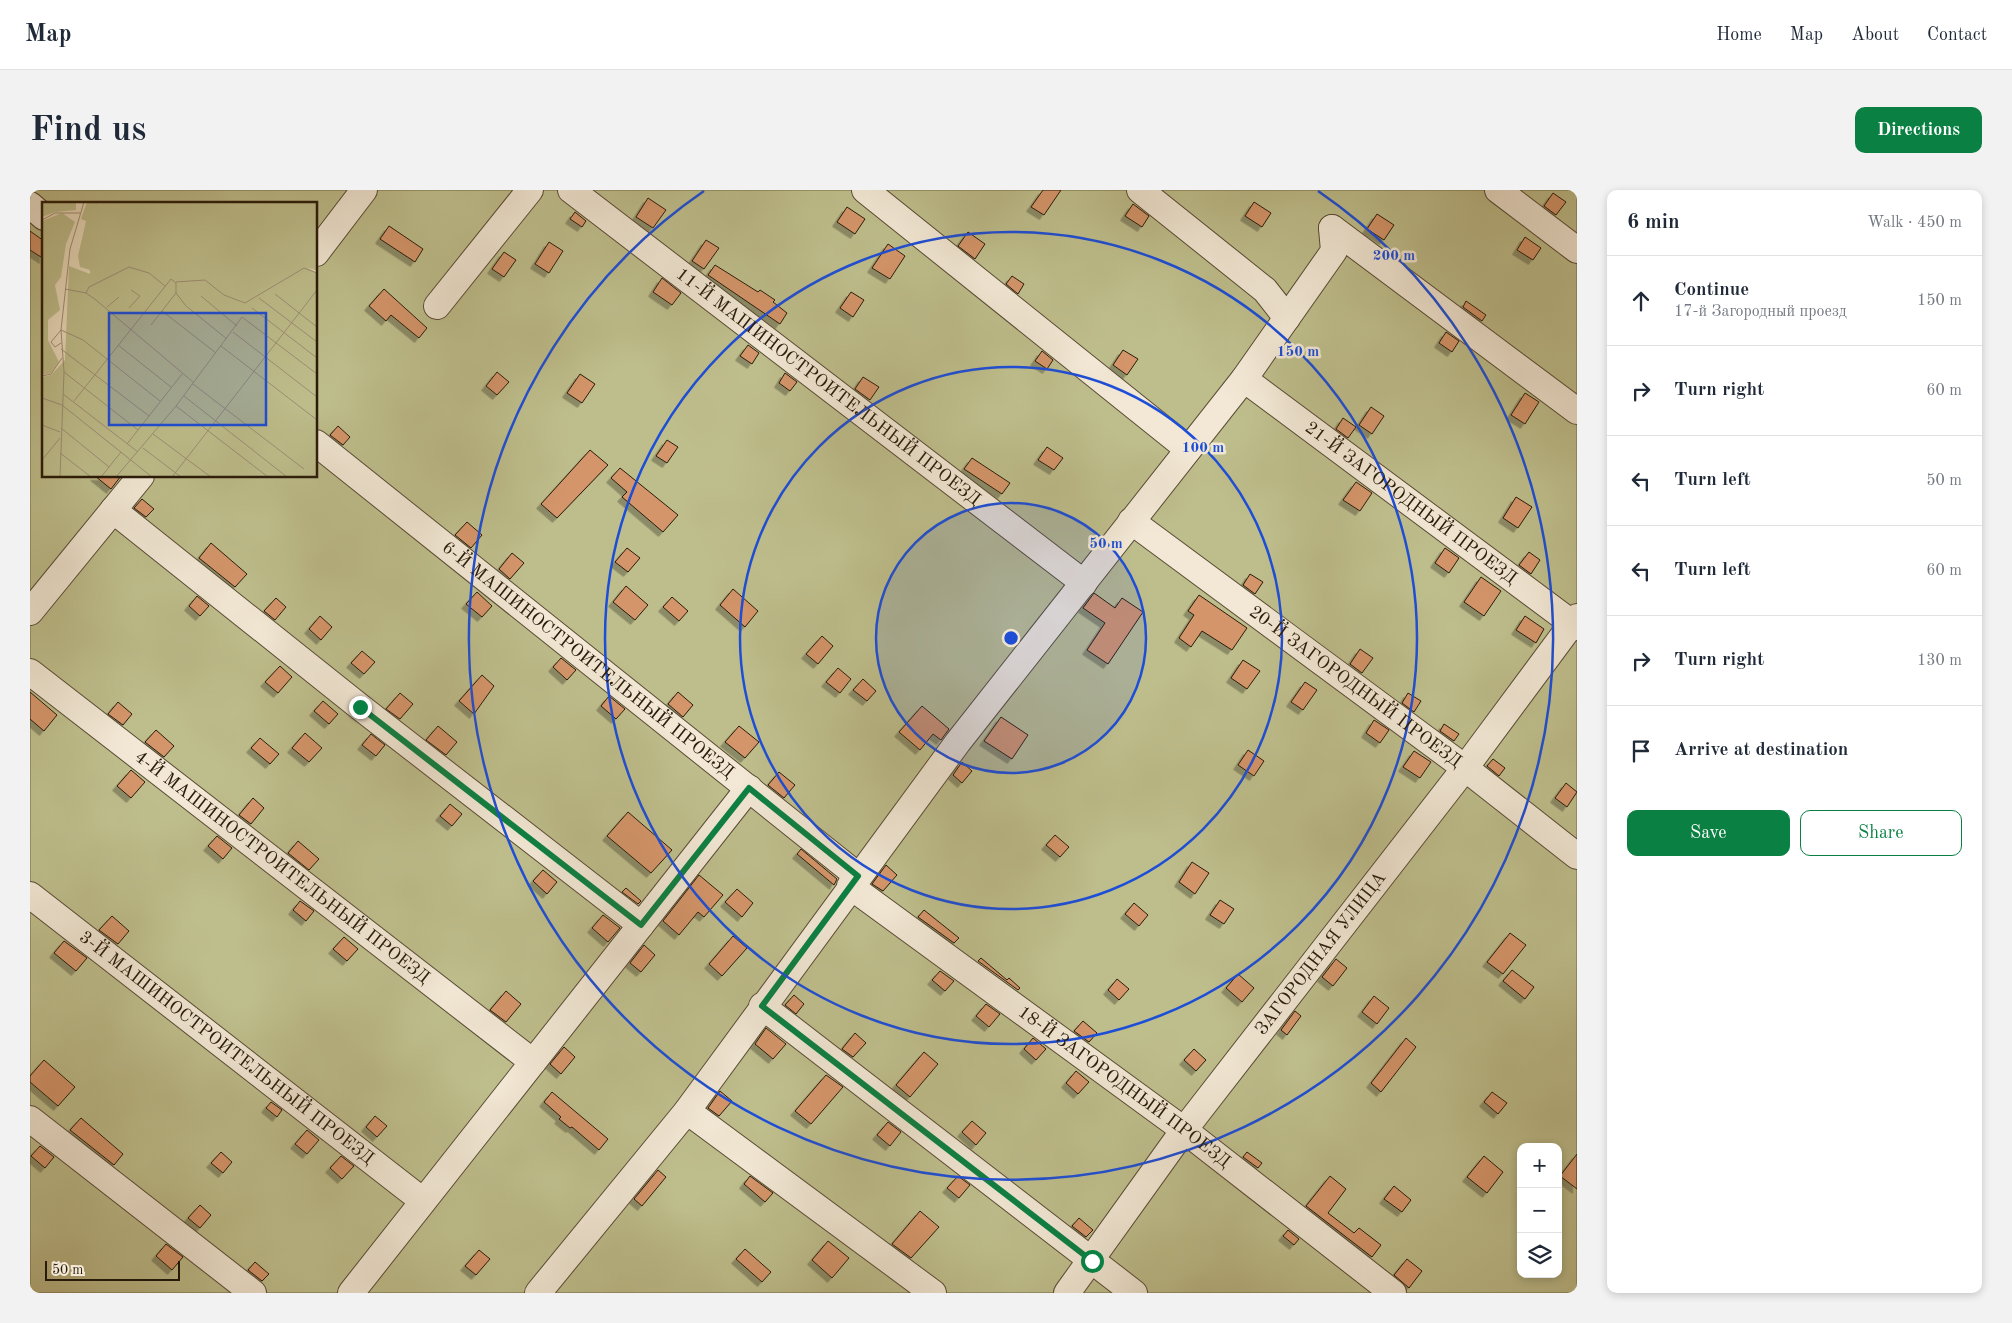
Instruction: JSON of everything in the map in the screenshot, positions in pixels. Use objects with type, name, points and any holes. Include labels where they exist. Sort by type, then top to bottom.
[{"type":"street","points":[[318,250],[364,190]]},
{"type":"street","points":[[437,306],[530,190]]},
{"type":"street","name":"11-Й МАШИНОСТРОИТЕЛЬНЫЙ ПРОЕЗД","points":[[571,190],[1084,583]]},
{"type":"street","points":[[865,190],[1188,449]]},
{"type":"street","points":[[1140,190],[1265,290],[1287,318]]},
{"type":"street","points":[[1498,190],[1577,250]]},
{"type":"street","points":[[30,205],[42,215]]},
{"type":"street","points":[[538,1293],[687,1111],[762,1006],[970,726],[1244,379],[1334,251],[1332,228],[1577,412]]},
{"type":"street","name":"21-Й ЗАГОРОДНЫЙ ПРОЕЗД","points":[[1244,379],[1575,622]]},
{"type":"street","name":"6-Й МАШИНОСТРОИТЕЛЬНЫЙ ПРОЕЗД","points":[[318,445],[749,788],[854,881]]},
{"type":"street","points":[[30,612],[139,478]]},
{"type":"street","points":[[113,510],[360,707],[641,925]]},
{"type":"street","name":"20-Й ЗАГОРОДНЫЙ ПРОЕЗД","points":[[1131,521],[1465,768],[1577,856]]},
{"type":"street","name":"ЗАГОРОДНАЯ УЛИЦА","points":[[1067,1293],[1092,1261],[1184,1130],[1465,768],[1575,622]]},
{"type":"street","name":"4-Й МАШИНОСТРОИТЕЛЬНЫЙ ПРОЕЗД","points":[[30,672],[533,1062]]},
{"type":"street","points":[[351,1293],[749,788]]},
{"type":"street","name":"18-Й ЗАГОРОДНЫЙ ПРОЕЗД","points":[[854,881],[1184,1130],[1393,1293]]},
{"type":"street","name":"3-Й МАШИНОСТРОИТЕЛЬНЫЙ ПРОЕЗД","points":[[30,895],[424,1201]]},
{"type":"street","points":[[762,1006],[1134,1293]]},
{"type":"street","points":[[687,1111],[933,1293]]},
{"type":"street","points":[[30,1119],[253,1293]]},
{"type":"green space","points":[[30,190],[1577,190],[1577,1293],[30,1293]]},
{"type":"building","points":[[1043,190],[1061,190],[1044,215],[1031,207]]},
{"type":"building","points":[[1553,193],[1566,202],[1556,215],[1544,206]]},
{"type":"building","points":[[648,198],[666,210],[653,228],[636,217]]},
{"type":"building","points":[[1254,202],[1271,213],[1262,227],[1245,216]]},
{"type":"building","points":[[1133,204],[1149,216],[1142,227],[1125,216]]},
{"type":"building","points":[[847,207],[865,219],[855,234],[837,222]]},
{"type":"building","points":[[575,212],[586,221],[582,227],[570,219]]},
{"type":"building","points":[[1377,214],[1394,225],[1384,240],[1367,229]]},
{"type":"building","points":[[389,226],[423,249],[415,262],[380,239]]},
{"type":"building","points":[[30,231],[42,240],[42,258],[30,250]]},
{"type":"building","points":[[968,232],[985,244],[975,259],[958,246]]},
{"type":"building","points":[[1525,237],[1541,248],[1533,260],[1517,250]]},
{"type":"building","points":[[706,240],[719,248],[704,269],[692,261]]},
{"type":"building","points":[[549,242],[563,251],[549,273],[535,264]]},
{"type":"building","points":[[888,244],[905,256],[890,279],[872,268]]},
{"type":"building","points":[[504,252],[516,260],[504,277],[492,269]]},
{"type":"building","points":[[715,265],[758,292],[760,290],[775,300],[773,302],[787,313],[780,324],[708,275]]},
{"type":"building","points":[[1012,276],[1024,284],[1018,294],[1006,284]]},
{"type":"building","points":[[662,278],[681,293],[672,305],[653,292]]},
{"type":"building","points":[[384,289],[427,328],[419,338],[391,315],[386,321],[369,306]]},
{"type":"building","points":[[851,292],[864,300],[853,317],[840,308]]},
{"type":"building","points":[[1466,301],[1486,315],[1482,321],[1463,307]]},
{"type":"building","points":[[1446,332],[1459,341],[1452,352],[1439,343]]},
{"type":"building","points":[[748,345],[759,353],[752,364],[740,356]]},
{"type":"building","points":[[1123,350],[1138,359],[1127,375],[1113,365]]},
{"type":"building","points":[[1042,351],[1053,360],[1047,369],[1035,361]]},
{"type":"building","points":[[497,372],[509,382],[497,395],[486,386]]},
{"type":"building","points":[[785,373],[797,382],[790,391],[779,383]]},
{"type":"building","points":[[580,374],[595,384],[582,403],[567,393]]},
{"type":"building","points":[[863,377],[879,387],[870,400],[855,389]]},
{"type":"building","points":[[1525,393],[1539,402],[1525,424],[1511,415]]},
{"type":"building","points":[[1371,407],[1384,416],[1372,434],[1359,425]]},
{"type":"building","points":[[1343,418],[1356,427],[1348,438],[1336,429]]},
{"type":"building","points":[[338,426],[350,437],[343,445],[330,435]]},
{"type":"building","points":[[667,440],[678,447],[667,463],[656,456]]},
{"type":"building","points":[[1047,447],[1063,458],[1054,470],[1038,460]]},
{"type":"building","points":[[590,450],[608,465],[557,518],[541,504]]},
{"type":"building","points":[[972,458],[1010,483],[1002,494],[964,469]]},
{"type":"building","points":[[620,468],[678,515],[663,532],[622,497],[627,492],[611,478]]},
{"type":"building","points":[[97,478],[119,478],[111,489]]},
{"type":"building","points":[[1356,482],[1372,493],[1360,511],[1343,500]]},
{"type":"building","points":[[1516,497],[1532,507],[1518,528],[1503,518]]},
{"type":"building","points":[[142,499],[154,509],[146,517],[134,508]]},
{"type":"building","points":[[467,522],[482,535],[471,548],[455,535]]},
{"type":"building","points":[[211,543],[247,574],[235,587],[199,558]]},
{"type":"building","points":[[627,548],[640,558],[628,572],[615,562]]},
{"type":"building","points":[[1445,548],[1459,558],[1449,573],[1435,563]]},
{"type":"building","points":[[1529,552],[1540,560],[1531,574],[1519,565]]},
{"type":"building","points":[[512,553],[524,563],[510,579],[499,569]]},
{"type":"building","points":[[1250,574],[1263,582],[1255,594],[1243,585]]},
{"type":"building","points":[[1481,577],[1501,591],[1484,616],[1464,602]]},
{"type":"building","points":[[626,586],[648,605],[635,620],[613,602]]},
{"type":"building","points":[[733,589],[758,611],[745,627],[720,605]]},
{"type":"building","points":[[477,592],[492,606],[482,617],[466,604]]},
{"type":"building","points":[[1094,593],[1115,608],[1122,598],[1143,612],[1108,664],[1087,650],[1105,623],[1083,608]]},
{"type":"building","points":[[1199,595],[1247,628],[1232,650],[1202,631],[1191,647],[1179,638],[1194,615],[1188,611]]},
{"type":"building","points":[[197,596],[209,606],[200,616],[189,606]]},
{"type":"building","points":[[672,597],[688,611],[679,621],[663,607]]},
{"type":"building","points":[[276,598],[286,607],[275,620],[264,611]]},
{"type":"building","points":[[320,616],[332,627],[321,640],[309,629]]},
{"type":"building","points":[[1525,616],[1544,629],[1536,643],[1516,630]]},
{"type":"building","points":[[822,636],[833,646],[818,664],[806,654]]},
{"type":"building","points":[[1360,649],[1373,658],[1362,673],[1350,664]]},
{"type":"building","points":[[362,651],[375,662],[364,674],[351,663]]},
{"type":"building","points":[[561,658],[576,670],[567,680],[553,667]]},
{"type":"building","points":[[1243,660],[1260,671],[1247,689],[1231,678]]},
{"type":"building","points":[[280,666],[292,677],[278,693],[265,682]]},
{"type":"building","points":[[838,668],[851,679],[840,693],[826,682]]},
{"type":"building","points":[[482,675],[494,686],[474,714],[459,701]]},
{"type":"building","points":[[863,679],[876,691],[867,701],[853,690]]},
{"type":"building","points":[[1305,682],[1317,690],[1303,710],[1291,702]]},
{"type":"building","points":[[30,692],[57,715],[44,731],[30,719]]},
{"type":"building","points":[[678,692],[693,705],[683,717],[668,704]]},
{"type":"building","points":[[400,693],[413,704],[400,719],[386,709]]},
{"type":"building","points":[[1408,693],[1421,701],[1414,712],[1402,703]]},
{"type":"building","points":[[609,696],[625,709],[616,719],[601,706]]},
{"type":"building","points":[[323,701],[338,714],[329,724],[314,711]]},
{"type":"building","points":[[118,702],[132,714],[123,725],[108,714]]},
{"type":"building","points":[[922,706],[949,729],[941,740],[933,734],[920,750],[899,732]]},
{"type":"building","points":[[1001,717],[1028,735],[1012,759],[984,741]]},
{"type":"building","points":[[1374,720],[1389,730],[1380,743],[1366,733]]},
{"type":"building","points":[[1444,724],[1459,734],[1454,741],[1440,731]]},
{"type":"building","points":[[438,726],[457,742],[446,755],[426,740]]},
{"type":"building","points":[[739,726],[759,742],[745,758],[725,742]]},
{"type":"building","points":[[156,730],[174,746],[164,757],[145,742]]},
{"type":"building","points":[[305,733],[322,748],[309,762],[292,748]]},
{"type":"building","points":[[371,734],[385,745],[376,756],[362,745]]},
{"type":"building","points":[[260,738],[279,754],[270,764],[251,748]]},
{"type":"building","points":[[1248,750],[1264,761],[1254,776],[1238,765]]},
{"type":"building","points":[[1414,751],[1431,762],[1420,778],[1403,767]]},
{"type":"building","points":[[1493,759],[1505,768],[1499,776],[1487,766]]},
{"type":"building","points":[[962,762],[972,771],[962,783],[953,775]]},
{"type":"building","points":[[131,770],[145,782],[131,798],[117,786]]},
{"type":"building","points":[[779,772],[795,785],[784,798],[768,785]]},
{"type":"building","points":[[1566,783],[1577,792],[1567,807],[1555,798]]},
{"type":"building","points":[[253,798],[264,808],[251,824],[239,815]]},
{"type":"building","points":[[450,804],[462,814],[452,826],[440,816]]},
{"type":"building","points":[[628,812],[672,850],[651,873],[607,836]]},
{"type":"building","points":[[1055,835],[1069,847],[1060,857],[1046,845]]},
{"type":"building","points":[[217,836],[232,848],[223,859],[208,846]]},
{"type":"building","points":[[298,841],[319,859],[309,870],[288,853]]},
{"type":"building","points":[[801,849],[837,879],[834,885],[797,854]]},
{"type":"building","points":[[1192,862],[1209,873],[1195,894],[1179,882]]},
{"type":"building","points":[[886,865],[897,875],[883,891],[872,884]]},
{"type":"building","points":[[543,870],[557,882],[547,894],[533,881]]},
{"type":"building","points":[[699,875],[723,895],[704,917],[698,912],[679,935],[663,921]]},
{"type":"building","points":[[626,888],[641,901],[638,904],[622,892]]},
{"type":"building","points":[[737,889],[753,903],[742,917],[725,902]]},
{"type":"building","points":[[1220,900],[1234,909],[1224,924],[1210,915]]},
{"type":"building","points":[[300,901],[314,911],[306,921],[293,910]]},
{"type":"building","points":[[1134,903],[1148,915],[1139,926],[1125,914]]},
{"type":"building","points":[[924,910],[959,938],[954,943],[918,917]]},
{"type":"building","points":[[603,915],[620,928],[608,942],[592,928]]},
{"type":"building","points":[[112,916],[129,931],[118,944],[99,930]]},
{"type":"building","points":[[1510,933],[1526,945],[1503,974],[1487,962]]},
{"type":"building","points":[[733,936],[747,948],[722,976],[709,964]]},
{"type":"building","points":[[344,937],[358,949],[347,961],[333,949]]},
{"type":"building","points":[[64,941],[87,958],[76,971],[54,953]]},
{"type":"building","points":[[644,945],[655,955],[641,972],[630,963]]},
{"type":"building","points":[[981,958],[1007,980],[1009,978],[1020,988],[1018,990],[978,961]]},
{"type":"building","points":[[1336,959],[1347,968],[1333,986],[1322,977]]},
{"type":"building","points":[[1512,970],[1534,987],[1525,999],[1503,981]]},
{"type":"building","points":[[940,971],[954,981],[945,991],[932,980]]},
{"type":"building","points":[[1238,974],[1254,988],[1242,1002],[1226,988]]},
{"type":"building","points":[[1117,979],[1129,989],[1119,1000],[1108,990]]},
{"type":"building","points":[[506,991],[521,1004],[506,1022],[490,1010]]},
{"type":"building","points":[[794,995],[804,1004],[796,1014],[785,1005]]},
{"type":"building","points":[[1374,996],[1389,1008],[1377,1024],[1362,1012]]},
{"type":"building","points":[[986,1004],[1000,1014],[989,1027],[976,1016]]},
{"type":"building","points":[[1295,1011],[1301,1016],[1287,1035],[1281,1030]]},
{"type":"building","points":[[1083,1021],[1097,1033],[1089,1042],[1074,1031]]},
{"type":"building","points":[[766,1028],[786,1044],[773,1059],[755,1044]]},
{"type":"building","points":[[855,1033],[866,1043],[853,1057],[842,1049]]},
{"type":"building","points":[[1033,1038],[1046,1049],[1036,1060],[1024,1049]]},
{"type":"building","points":[[1406,1038],[1416,1047],[1381,1092],[1371,1083]]},
{"type":"building","points":[[564,1047],[575,1057],[561,1074],[550,1064]]},
{"type":"building","points":[[1194,1049],[1206,1060],[1196,1071],[1184,1060]]},
{"type":"building","points":[[924,1052],[938,1064],[910,1097],[896,1085]]},
{"type":"building","points":[[44,1060],[75,1087],[58,1106],[30,1082],[30,1076]]},
{"type":"building","points":[[1076,1071],[1089,1082],[1078,1094],[1066,1083]]},
{"type":"building","points":[[826,1075],[843,1087],[811,1124],[795,1111]]},
{"type":"building","points":[[720,1091],[732,1101],[719,1116],[708,1108]]},
{"type":"building","points":[[552,1092],[608,1139],[599,1150],[572,1127],[570,1128],[559,1119],[561,1117],[544,1102]]},
{"type":"building","points":[[1492,1092],[1507,1103],[1498,1114],[1484,1102]]},
{"type":"building","points":[[271,1102],[282,1110],[277,1117],[266,1108]]},
{"type":"building","points":[[375,1116],[387,1126],[377,1137],[366,1127]]},
{"type":"building","points":[[81,1118],[123,1154],[114,1165],[70,1130]]},
{"type":"building","points":[[972,1121],[986,1133],[976,1145],[962,1132]]},
{"type":"building","points":[[888,1122],[901,1132],[890,1146],[877,1135]]},
{"type":"building","points":[[307,1130],[319,1140],[307,1154],[295,1144]]},
{"type":"building","points":[[40,1146],[54,1157],[45,1168],[31,1156]]},
{"type":"building","points":[[221,1152],[232,1162],[223,1173],[211,1163]]},
{"type":"building","points":[[1247,1152],[1262,1163],[1258,1168],[1243,1157]]},
{"type":"building","points":[[1577,1154],[1577,1189],[1562,1178],[1562,1173]]},
{"type":"building","points":[[341,1156],[354,1166],[342,1179],[330,1168]]},
{"type":"building","points":[[1484,1156],[1503,1172],[1487,1193],[1467,1177]]},
{"type":"building","points":[[658,1170],[666,1177],[642,1206],[634,1199]]},
{"type":"building","points":[[750,1176],[773,1193],[765,1202],[744,1184]]},
{"type":"building","points":[[958,1176],[970,1185],[959,1198],[947,1188]]},
{"type":"building","points":[[1330,1176],[1346,1189],[1328,1213],[1354,1233],[1359,1228],[1381,1245],[1372,1257],[1306,1206]]},
{"type":"building","points":[[1394,1186],[1411,1200],[1402,1212],[1384,1199]]},
{"type":"building","points":[[200,1205],[211,1215],[200,1228],[188,1218]]},
{"type":"building","points":[[920,1211],[939,1227],[911,1258],[892,1244]]},
{"type":"building","points":[[1079,1218],[1093,1230],[1086,1237],[1072,1226]]},
{"type":"building","points":[[1288,1230],[1299,1239],[1294,1245],[1283,1236]]},
{"type":"building","points":[[828,1241],[849,1258],[832,1278],[812,1260]]},
{"type":"building","points":[[166,1244],[183,1257],[172,1270],[156,1256]]},
{"type":"building","points":[[745,1249],[771,1272],[762,1282],[736,1259]]},
{"type":"building","points":[[479,1250],[490,1259],[476,1275],[465,1266]]},
{"type":"building","points":[[1407,1259],[1422,1271],[1409,1288],[1394,1275]]},
{"type":"building","points":[[255,1262],[269,1274],[262,1281],[248,1270]]},
{"type":"route","points":[[360,707],[641,925],[749,788],[858,876],[762,1006],[1092,1261]]}]
